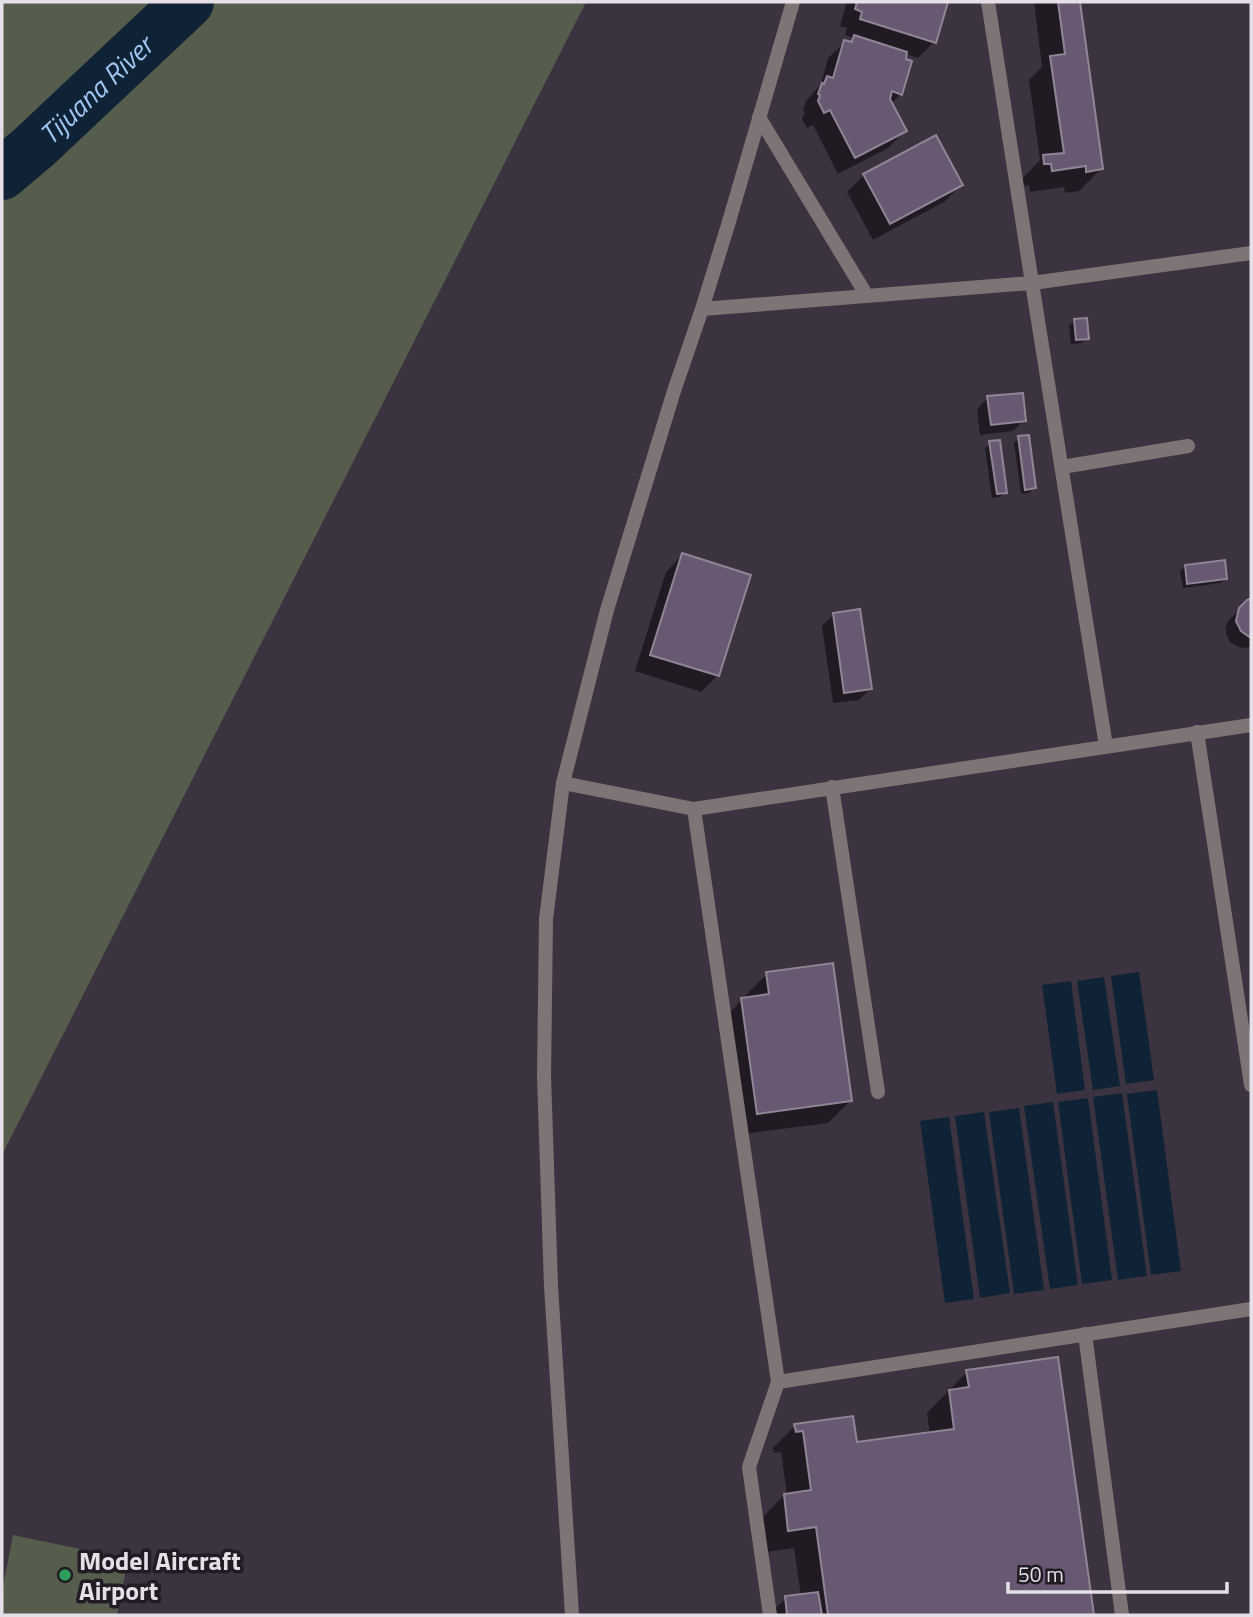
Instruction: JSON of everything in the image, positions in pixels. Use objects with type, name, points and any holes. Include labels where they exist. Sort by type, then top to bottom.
[{"type":"lane","points":[[572,1615],[551,1286],[544,1076],[546,919],[563,783],[607,610],[702,309],[793,2]]},
{"type":"lane","points":[[988,2],[1106,746]]},
{"type":"lane","points":[[759,117],[867,296]]},
{"type":"lane","points":[[702,309],[1032,283],[1251,253]]},
{"type":"lane","points":[[1062,467],[1188,446]]},
{"type":"lane","points":[[563,783],[694,808],[1251,725]]},
{"type":"lane","points":[[1197,732],[1251,1085]]},
{"type":"lane","points":[[832,787],[878,1092]]},
{"type":"lane","points":[[694,808],[778,1382],[750,1467],[770,1615]]},
{"type":"lane","points":[[778,1382],[1251,1309]]},
{"type":"lane","points":[[1085,1334],[1122,1615]]},
{"type":"green space","points":[[2,2],[586,2],[2,1155]]},
{"type":"green space","name":"Model Aircraft Airport","points":[[13,1535],[128,1559],[117,1615],[2,1615],[2,1592]]},
{"type":"water","points":[[1139,972],[1154,1080],[1126,1084],[1111,976]]},
{"type":"water","points":[[1104,977],[1120,1086],[1093,1090],[1077,981]]},
{"type":"water","points":[[1071,981],[1085,1090],[1057,1094],[1042,985]]},
{"type":"water","points":[[1157,1090],[1181,1271],[1151,1275],[1127,1094]]},
{"type":"water","points":[[1122,1093],[1147,1276],[1118,1280],[1093,1097]]},
{"type":"water","points":[[1088,1098],[1112,1280],[1082,1284],[1058,1102]]},
{"type":"water","points":[[1053,1102],[1078,1285],[1050,1289],[1024,1106]]},
{"type":"water","points":[[1019,1108],[1044,1290],[1014,1294],[989,1112]]},
{"type":"water","points":[[984,1112],[1010,1293],[980,1298],[955,1116]]},
{"type":"water","points":[[949,1117],[974,1299],[945,1303],[920,1121]]},
{"type":"building","points":[[857,2],[948,2],[936,43],[860,19],[862,12],[855,9]]},
{"type":"building","points":[[1058,2],[1080,2],[1103,169],[1086,172],[1086,166],[1052,171],[1051,164],[1044,164],[1043,155],[1064,153],[1050,56],[1065,54]]},
{"type":"building","points":[[854,35],[907,52],[906,59],[912,61],[902,95],[892,91],[890,99],[907,131],[855,158],[830,110],[824,113],[818,101],[822,83],[824,84],[827,76],[833,78],[844,40],[852,42]]},
{"type":"building","points":[[936,135],[963,185],[890,224],[863,174]]},
{"type":"building","points":[[1087,318],[1089,339],[1076,340],[1074,319]]},
{"type":"building","points":[[1023,393],[1026,421],[991,425],[987,396]]},
{"type":"building","points":[[1029,435],[1036,488],[1025,490],[1018,436]]},
{"type":"building","points":[[1000,440],[1007,493],[997,494],[989,441]]},
{"type":"building","points":[[682,553],[751,575],[719,676],[650,655]]},
{"type":"building","points":[[1225,560],[1227,579],[1187,584],[1185,565]]},
{"type":"building","points":[[1251,598],[1251,638],[1241,631],[1236,621],[1239,608]]},
{"type":"building","points":[[860,609],[872,689],[844,693],[833,613]]},
{"type":"building","points":[[833,963],[852,1101],[757,1114],[741,998],[769,994],[766,972]]},
{"type":"building","points":[[1058,1357],[1094,1615],[828,1615],[816,1527],[788,1531],[784,1494],[811,1490],[803,1431],[796,1432],[794,1424],[853,1416],[857,1442],[954,1429],[949,1390],[969,1387],[966,1370]]},
{"type":"building","points":[[818,1592],[822,1615],[787,1615],[785,1596]]},
{"type":"waterway","name":"Tijuana River","points":[[2,174],[188,2]]},
{"type":"place","name":"Model Aircraft Airport","points":[[65,1575]]}]
